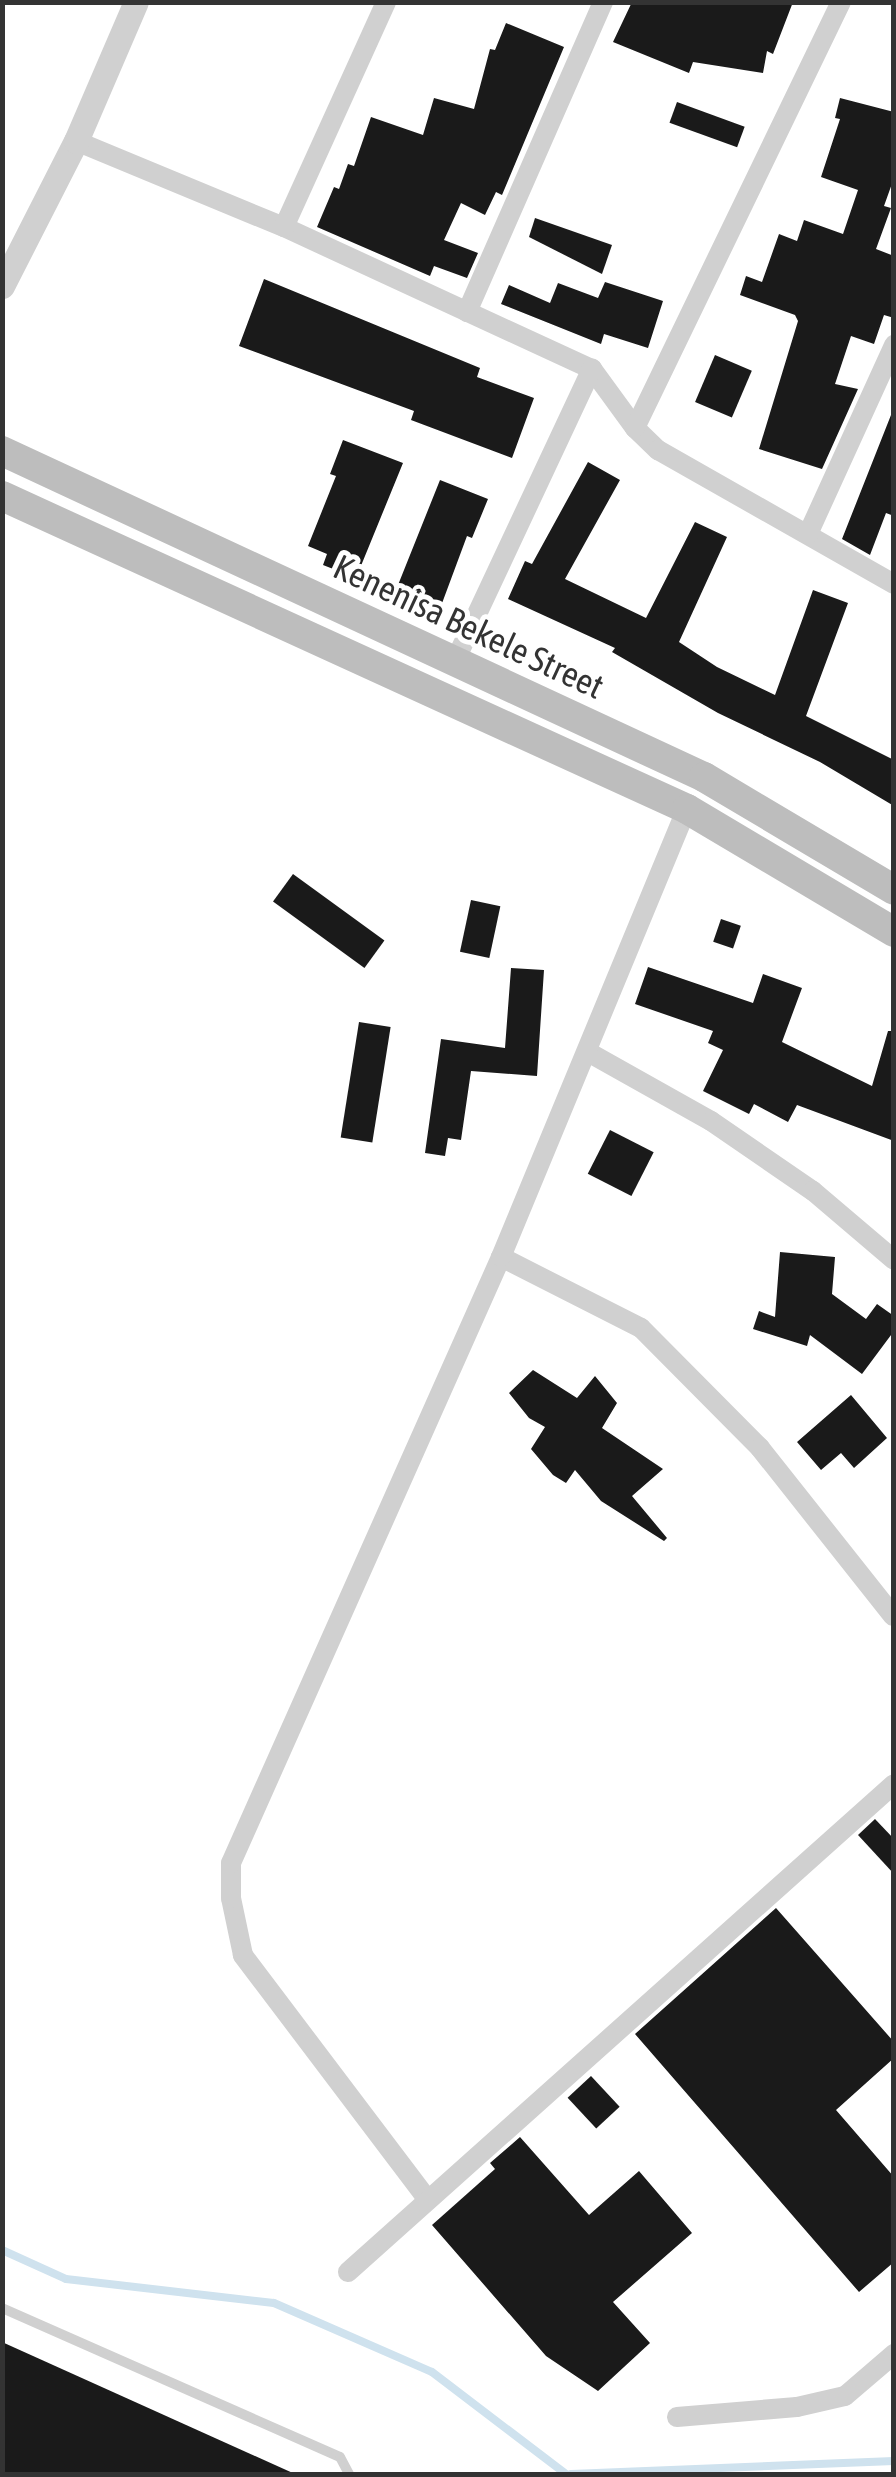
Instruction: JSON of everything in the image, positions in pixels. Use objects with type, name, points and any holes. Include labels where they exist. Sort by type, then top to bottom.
[{"type":"main road","name":"Kenenisa Bekele Street","points":[[2,451],[704,777],[894,890]]},
{"type":"main road","points":[[2,496],[687,809],[894,932]]},
{"type":"street","points":[[2,286],[76,141],[136,2]]},
{"type":"street","points":[[284,226],[386,2]]},
{"type":"street","points":[[467,312],[603,2]]},
{"type":"street","points":[[635,428],[842,2]]},
{"type":"street","points":[[76,141],[284,226],[592,369],[635,428],[658,450],[894,584]]},
{"type":"street","points":[[808,534],[894,345]]},
{"type":"street","points":[[455,661],[592,369]]},
{"type":"street","points":[[428,2200],[243,1955],[231,1898],[231,1863],[501,1257],[687,809]]},
{"type":"street","points":[[588,1052],[725,1131],[813,1191],[894,1260]]},
{"type":"street","points":[[501,1257],[641,1328],[760,1448],[893,1616]]},
{"type":"street","points":[[348,2272],[894,1784]]},
{"type":"street","points":[[677,2417],[797,2407],[845,2396],[894,2354]]},
{"type":"lane","points":[[2,2308],[340,2457],[348,2474]]},
{"type":"building","points":[[632,2],[793,2],[773,54],[767,51],[763,73],[693,62],[689,73],[613,42]]},
{"type":"building","points":[[506,23],[564,47],[502,195],[496,192],[485,215],[461,203],[444,240],[478,253],[467,278],[434,266],[430,276],[317,227],[334,187],[339,189],[348,164],[354,166],[371,117],[423,135],[434,98],[474,109],[490,49],[495,50]]},
{"type":"building","points":[[840,98],[894,112],[894,178],[884,206],[891,208],[876,249],[894,256],[894,318],[884,315],[874,344],[851,336],[835,384],[858,389],[822,469],[759,449],[798,321],[795,315],[740,295],[746,276],[762,282],[779,234],[797,241],[804,220],[843,234],[858,190],[821,177],[840,119],[835,118]]},
{"type":"building","points":[[677,102],[745,127],[737,147],[669,123]]},
{"type":"building","points":[[535,218],[612,245],[602,274],[529,237]]},
{"type":"building","points":[[264,279],[480,368],[477,377],[534,398],[512,458],[411,420],[414,411],[239,346]]},
{"type":"building","points":[[605,282],[663,301],[648,348],[604,334],[601,344],[501,304],[509,285],[550,303],[558,283],[598,298]]},
{"type":"building","points":[[715,355],[752,371],[732,418],[695,402]]},
{"type":"building","points":[[891,415],[894,516],[886,513],[870,555],[842,539]]},
{"type":"building","points":[[343,440],[403,463],[356,578],[323,565],[327,554],[308,546],[336,476],[330,474]]},
{"type":"building","points":[[588,462],[620,480],[565,579],[646,618],[695,522],[727,537],[679,642],[717,667],[775,695],[813,590],[848,603],[806,716],[894,760],[894,806],[820,762],[718,713],[612,652],[615,648],[508,599],[525,561],[532,564]]},
{"type":"building","points":[[440,480],[488,499],[472,538],[467,536],[441,606],[396,590]]},
{"type":"building","points":[[293,874],[384,940],[364,968],[273,902]]},
{"type":"building","points":[[471,900],[500,906],[489,958],[460,952]]},
{"type":"building","points":[[721,919],[741,926],[733,949],[713,942]]},
{"type":"building","points":[[648,967],[753,1003],[763,974],[802,988],[782,1042],[872,1086],[888,1031],[894,1031],[894,1141],[797,1105],[788,1122],[754,1104],[749,1114],[703,1091],[723,1050],[708,1043],[713,1031],[635,1004]]},
{"type":"building","points":[[511,968],[544,970],[537,1076],[471,1071],[461,1140],[448,1138],[445,1156],[425,1153],[441,1039],[505,1048]]},
{"type":"building","points":[[359,1022],[391,1027],[372,1143],[341,1138]]},
{"type":"building","points":[[610,1130],[654,1152],[631,1196],[588,1174]]},
{"type":"building","points":[[780,1252],[835,1257],[832,1294],[866,1319],[877,1304],[894,1316],[894,1331],[862,1374],[810,1335],[807,1346],[753,1329],[759,1311],[775,1317]]},
{"type":"building","points":[[533,1370],[577,1398],[595,1376],[617,1403],[602,1428],[663,1469],[632,1496],[667,1538],[664,1541],[601,1501],[575,1470],[566,1483],[553,1475],[531,1449],[545,1427],[529,1418],[509,1393]]},
{"type":"building","points":[[851,1395],[887,1438],[854,1468],[841,1453],[821,1470],[797,1442]]},
{"type":"building","points":[[875,1819],[894,1839],[894,1874],[858,1835]]},
{"type":"building","points":[[776,1908],[894,2042],[894,2058],[836,2110],[894,2177],[894,2262],[859,2292],[635,2034]]},
{"type":"building","points":[[591,2076],[620,2107],[596,2129],[568,2098]]},
{"type":"building","points":[[520,2137],[589,2215],[639,2171],[692,2233],[613,2302],[650,2343],[598,2391],[546,2356],[432,2225],[495,2169],[490,2163]]},
{"type":"building","points":[[2,2342],[295,2474],[2,2474]]},
{"type":"waterway","points":[[2,2250],[66,2279],[274,2303],[432,2372],[566,2474]]},
{"type":"waterway","points":[[571,2474],[894,2461]]}]
